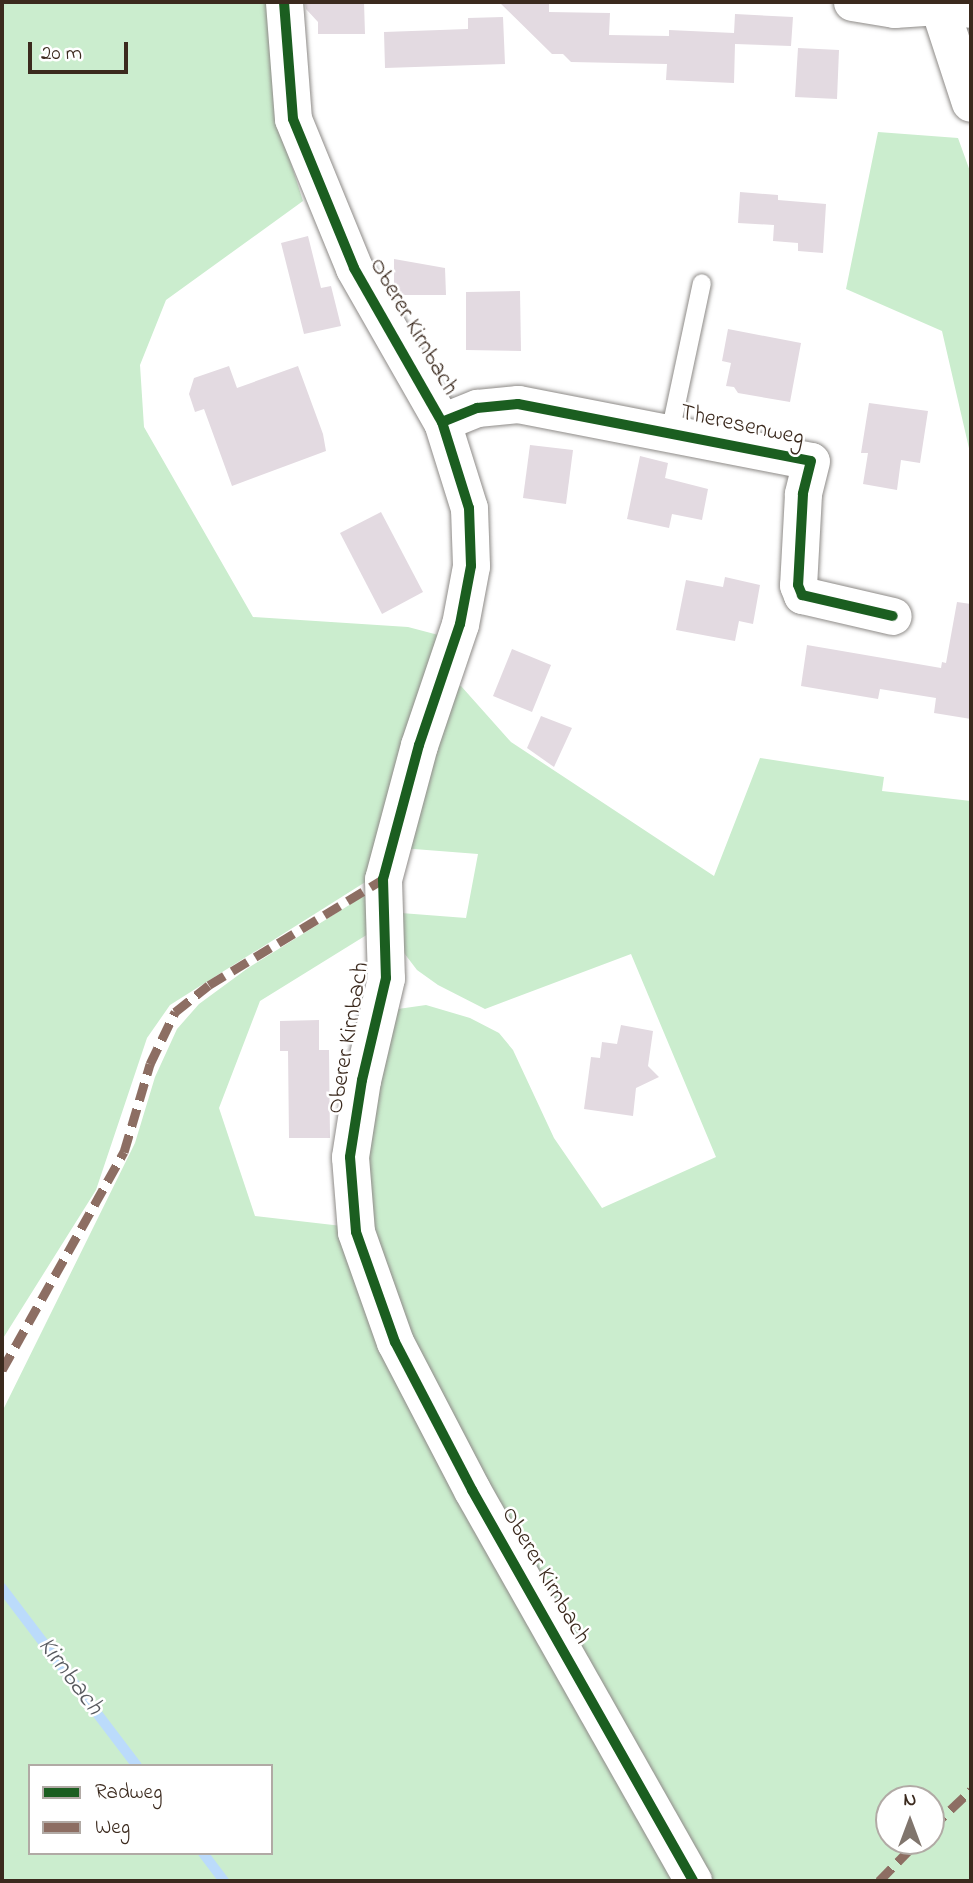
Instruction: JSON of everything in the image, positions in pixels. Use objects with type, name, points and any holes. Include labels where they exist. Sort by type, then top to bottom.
[{"type":"main road","points":[[949,6],[971,103]]},
{"type":"street","name":"Oberer Kirnbach","points":[[284,2],[293,119],[354,268],[442,422],[469,508],[471,566],[460,624],[419,745],[383,879],[387,978],[362,1080],[350,1157],[356,1232],[396,1342],[466,1478],[693,1881]]},
{"type":"street","points":[[852,2],[894,9],[949,6]]},
{"type":"street","name":"Theresenweg","points":[[442,422],[477,408],[518,404],[811,461],[803,494],[798,585],[802,595],[892,616]]},
{"type":"lane","name":"Theresenweg","points":[[670,433],[702,283]]},
{"type":"green space","points":[[2,2],[269,2],[275,113],[303,201],[166,300],[140,365],[144,427],[253,617],[408,627],[446,637],[367,881],[170,1005],[147,1038],[96,1190],[2,1340]]},
{"type":"green space","points":[[878,132],[958,138],[971,174],[971,457],[942,331],[846,289]]},
{"type":"green space","points":[[461,686],[511,742],[714,876],[760,758],[884,777],[882,791],[971,801],[971,1881],[703,1881],[407,1349],[370,1222],[363,1147],[376,1054],[398,1009],[426,1005],[470,1018],[499,1033],[513,1050],[554,1138],[602,1208],[716,1157],[631,954],[485,1009],[438,985],[417,970],[401,949],[388,912],[466,918],[478,854],[401,848],[450,690]]},
{"type":"green space","points":[[367,894],[373,931],[260,1001],[219,1108],[255,1216],[342,1226],[686,1881],[2,1881],[2,1412],[135,1143],[155,1077],[177,1029],[199,1004],[248,968]]},
{"type":"building","points":[[305,2],[364,2],[365,34],[318,34],[318,22],[306,9]]},
{"type":"building","points":[[499,2],[549,2],[549,12],[610,13],[609,35],[669,36],[669,30],[734,33],[735,14],[793,17],[791,46],[735,44],[734,83],[666,80],[667,64],[571,62],[563,54],[552,54]]},
{"type":"building","points":[[503,17],[505,64],[385,68],[384,32],[468,29],[468,18]]},
{"type":"building","points":[[798,48],[839,50],[837,99],[795,97]]},
{"type":"building","points":[[740,192],[778,195],[778,200],[826,204],[823,253],[798,251],[798,243],[773,241],[774,225],[738,223]]},
{"type":"building","points":[[308,236],[321,288],[331,286],[341,326],[304,334],[281,243]]},
{"type":"building","points":[[394,259],[445,268],[446,295],[394,295]]},
{"type":"building","points":[[520,291],[521,351],[466,350],[466,292]]},
{"type":"building","points":[[728,329],[801,343],[790,402],[738,393],[734,387],[726,386],[731,363],[722,361]]},
{"type":"building","points":[[229,366],[237,388],[298,366],[323,434],[326,451],[232,486],[204,409],[195,412],[189,394],[194,378]]},
{"type":"building","points":[[869,403],[928,411],[920,463],[901,460],[897,490],[863,484],[868,453],[861,453]]},
{"type":"building","points":[[530,445],[573,450],[566,504],[523,498]]},
{"type":"building","points":[[640,456],[668,463],[665,478],[708,489],[702,520],[672,514],[669,528],[627,519]]},
{"type":"building","points":[[381,512],[423,592],[382,614],[340,533]]},
{"type":"building","points":[[725,577],[760,585],[753,624],[739,621],[735,641],[676,630],[686,580],[723,587]]},
{"type":"building","points":[[957,602],[971,604],[971,719],[934,713],[936,698],[880,689],[878,699],[801,686],[807,645],[941,668],[942,662],[946,663]]},
{"type":"building","points":[[512,649],[551,665],[532,712],[493,696]]},
{"type":"building","points":[[541,716],[572,728],[554,767],[527,748]]},
{"type":"building","points":[[319,1020],[319,1050],[329,1050],[330,1138],[289,1138],[288,1051],[280,1051],[280,1021]]},
{"type":"building","points":[[621,1025],[653,1031],[648,1066],[659,1077],[636,1088],[633,1116],[584,1109],[591,1057],[600,1058],[602,1042],[617,1044]]},
{"type":"waterway","name":"Kirnbach","points":[[2,1588],[135,1764]]},
{"type":"waterway","name":"Kirnbach","points":[[204,1855],[224,1881]]},
{"type":"marked path","points":[[2,1370],[124,1152],[150,1064],[175,1012],[209,985],[383,879]]},
{"type":"marked path","points":[[945,1815],[971,1790]]},
{"type":"marked path","points":[[879,1881],[904,1855]]},
{"type":"cycle path","points":[[284,2],[293,119],[354,268],[442,422],[469,508],[471,566],[460,624],[419,745],[383,879],[386,978],[362,1080],[350,1157],[356,1232],[395,1342],[472,1490],[693,1881]]},
{"type":"cycle path","points":[[442,422],[477,408],[518,404],[811,461],[803,494],[798,585],[802,595],[893,616]]}]
